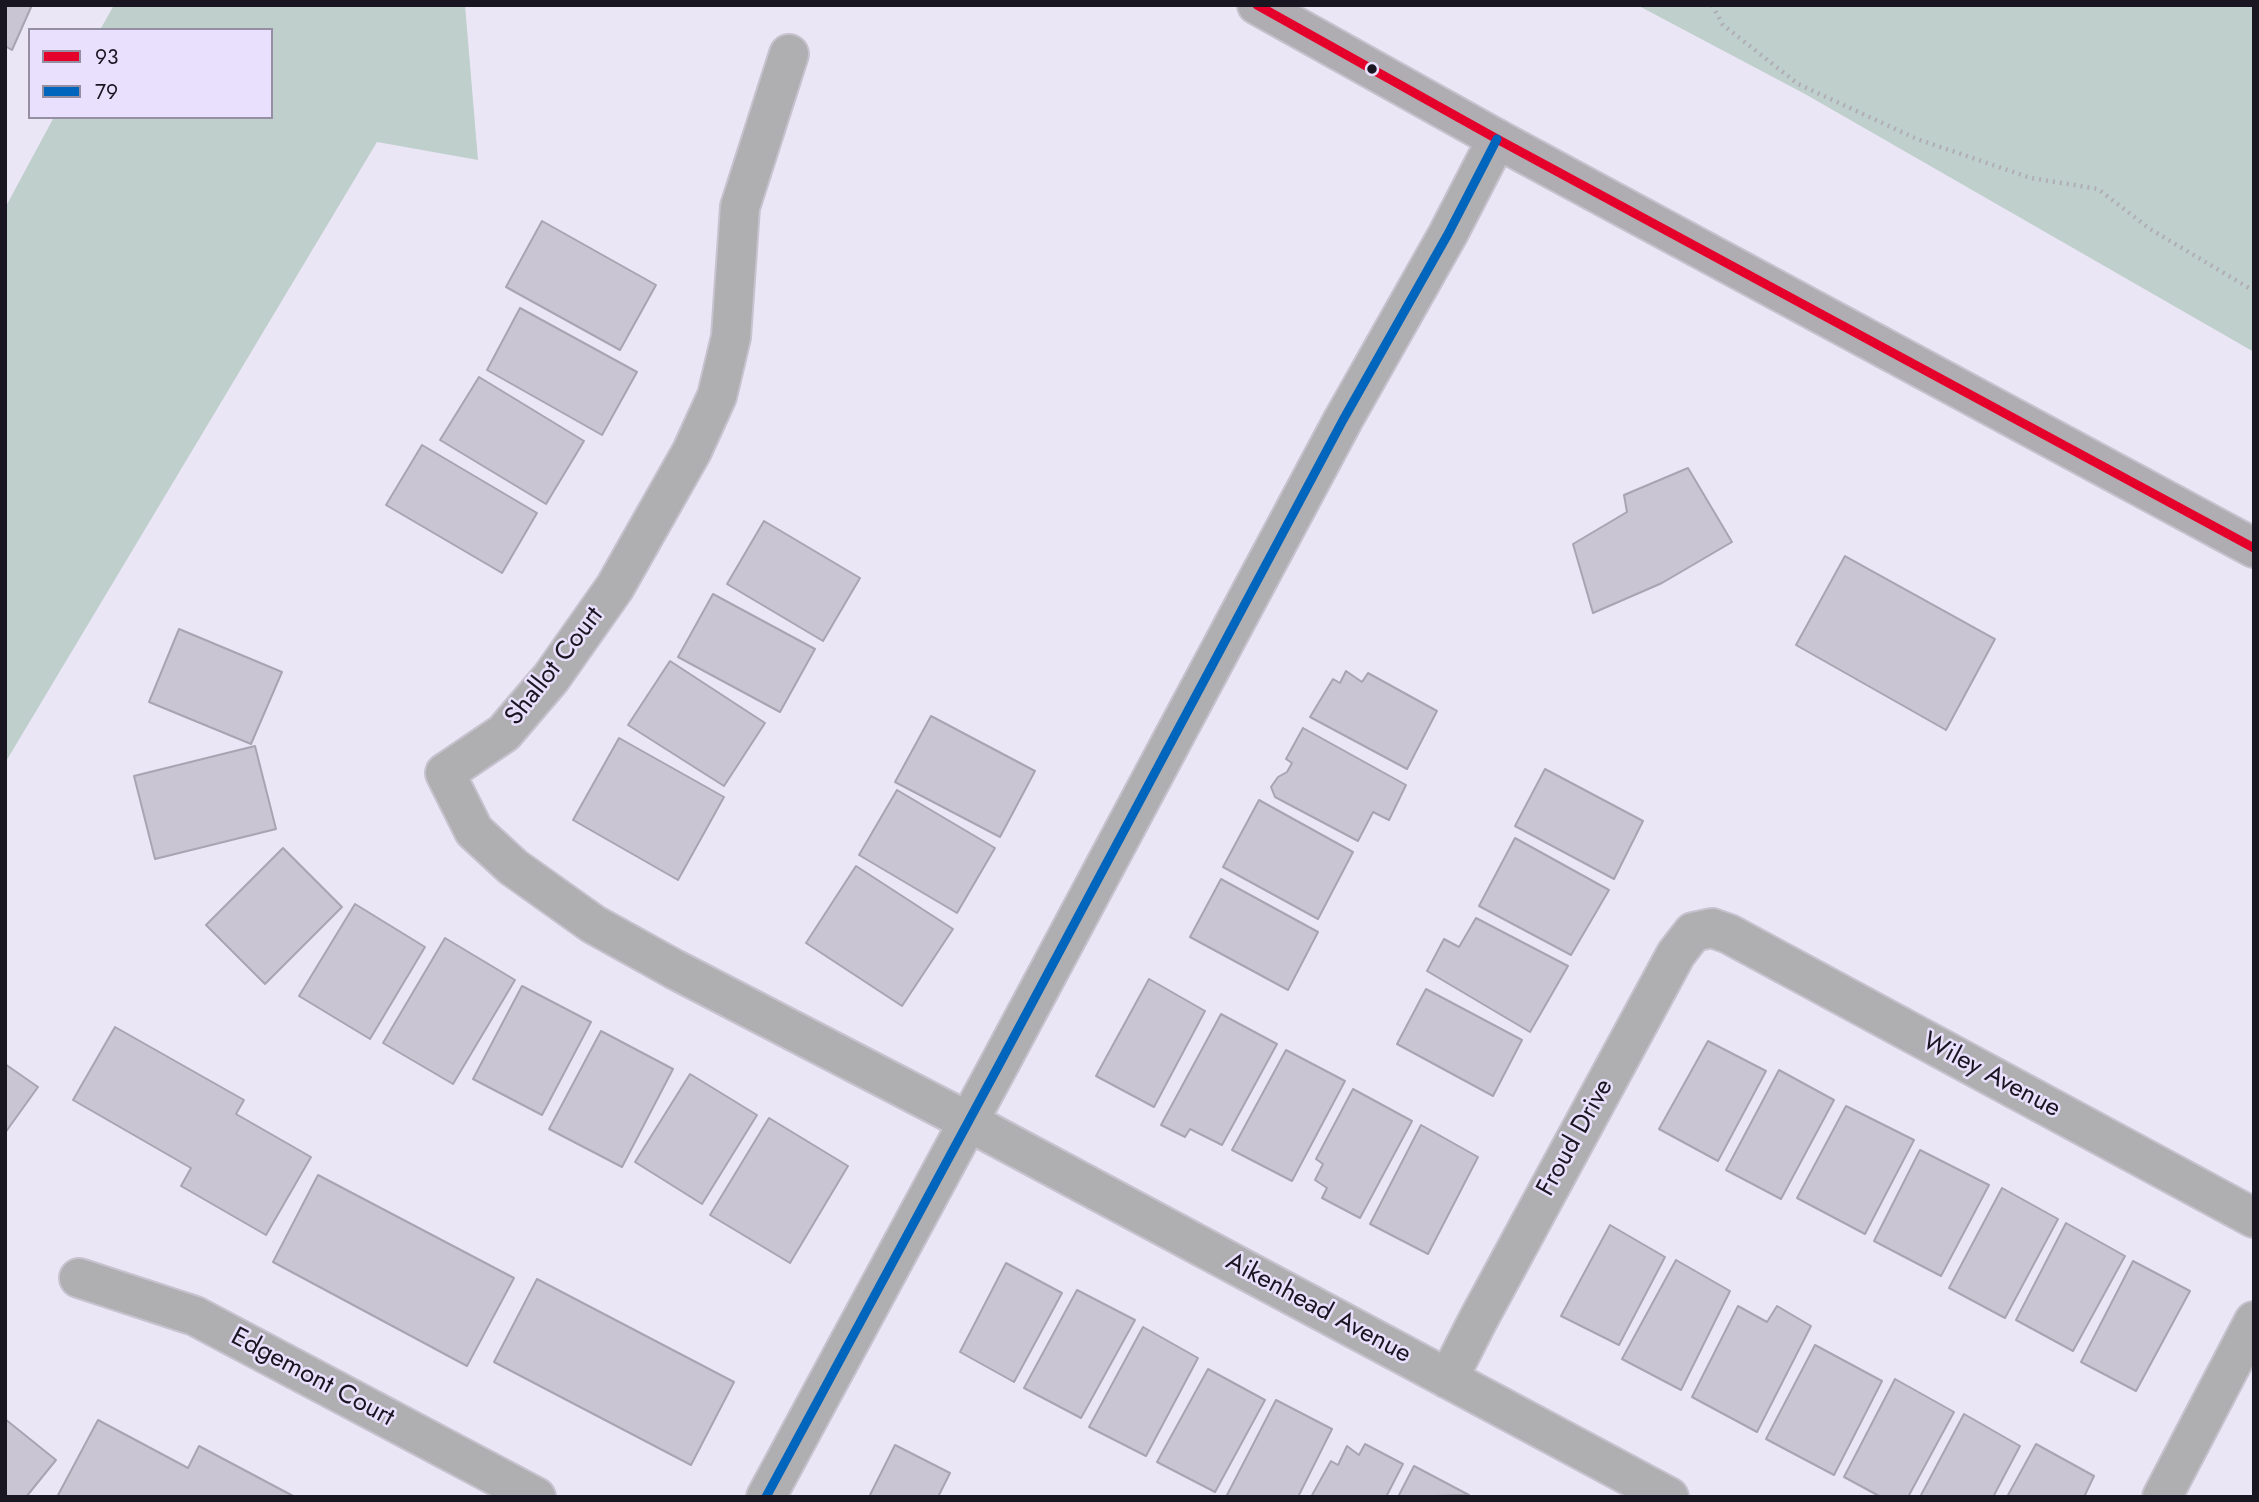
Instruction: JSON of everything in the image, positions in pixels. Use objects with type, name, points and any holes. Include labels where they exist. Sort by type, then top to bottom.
[{"type":"main road","points":[[1257,5],[1497,139],[2254,548]]},
{"type":"street","name":"Shallot Court","points":[[789,54],[740,206],[731,337],[717,397],[692,451],[615,587],[551,678],[504,733],[445,773],[474,831],[513,867],[593,924],[967,1121]]},
{"type":"street","points":[[766,1497],[1497,139]]},
{"type":"street","name":"Froud Drive","points":[[1448,1380],[1676,954],[1693,932],[1712,928],[1729,934]]},
{"type":"street","name":"Wiley Avenue","points":[[1729,934],[2254,1218]]},
{"type":"street","name":"Aikenhead Avenue","points":[[967,1121],[1669,1497]]},
{"type":"street","name":"Edgemont Court","points":[[79,1278],[195,1316],[536,1497]]},
{"type":"street","points":[[2162,1497],[2254,1321]]},
{"type":"path","points":[[1712,5],[1723,25],[1798,84],[1917,139],[2031,178],[2098,189],[2150,229],[2254,291]]},
{"type":"shaded area","points":[[114,5],[465,5],[478,160],[377,142],[5,763],[5,208],[53,119],[273,119],[273,28],[101,28]]},
{"type":"shaded area","points":[[1637,5],[2254,5],[2254,352],[1805,94]]},
{"type":"building","points":[[5,5],[32,5],[12,50],[5,46]]},
{"type":"building","points":[[542,221],[656,285],[620,350],[506,287]]},
{"type":"building","points":[[520,308],[637,372],[602,435],[487,370]]},
{"type":"building","points":[[479,377],[584,441],[546,504],[440,440]]},
{"type":"building","points":[[422,445],[537,513],[502,573],[386,505]]},
{"type":"building","points":[[1688,468],[1732,542],[1662,583],[1593,613],[1573,544],[1627,512],[1624,495]]},
{"type":"building","points":[[764,521],[860,578],[823,641],[727,584]]},
{"type":"building","points":[[1845,556],[1995,639],[1946,730],[1796,645]]},
{"type":"building","points":[[713,594],[815,649],[780,712],[678,657]]},
{"type":"building","points":[[179,629],[282,672],[251,744],[149,702]]},
{"type":"building","points":[[670,661],[765,723],[724,786],[628,725]]},
{"type":"building","points":[[1346,671],[1362,682],[1368,673],[1437,711],[1407,769],[1310,717],[1333,679],[1340,683]]},
{"type":"building","points":[[931,716],[1035,771],[1000,837],[895,782]]},
{"type":"building","points":[[1303,728],[1406,785],[1389,820],[1373,812],[1358,841],[1275,797],[1271,787],[1278,777],[1287,772],[1292,763],[1286,759]]},
{"type":"building","points":[[619,738],[724,797],[678,880],[573,820]]},
{"type":"building","points":[[255,746],[276,829],[155,859],[134,776]]},
{"type":"building","points":[[1545,769],[1643,821],[1614,879],[1515,826]]},
{"type":"building","points":[[897,790],[995,848],[957,913],[859,855]]},
{"type":"building","points":[[1259,800],[1353,852],[1318,919],[1223,867]]},
{"type":"building","points":[[1515,838],[1609,890],[1571,955],[1479,906]]},
{"type":"building","points":[[283,848],[342,907],[265,984],[206,925]]},
{"type":"building","points":[[856,866],[953,929],[902,1006],[806,943]]},
{"type":"building","points":[[1221,879],[1318,932],[1288,990],[1190,937]]},
{"type":"building","points":[[355,904],[425,947],[370,1039],[299,996]]},
{"type":"building","points":[[1476,918],[1568,966],[1530,1032],[1427,971],[1444,939],[1459,947]]},
{"type":"building","points":[[445,938],[515,980],[453,1084],[383,1043]]},
{"type":"building","points":[[1149,979],[1205,1011],[1154,1107],[1096,1076]]},
{"type":"building","points":[[522,986],[591,1022],[542,1115],[473,1079]]},
{"type":"building","points":[[1426,989],[1522,1040],[1493,1096],[1397,1044]]},
{"type":"building","points":[[1221,1014],[1277,1044],[1222,1145],[1190,1129],[1185,1137],[1161,1125]]},
{"type":"building","points":[[115,1027],[244,1100],[236,1114],[311,1157],[266,1235],[181,1186],[191,1168],[73,1100]]},
{"type":"building","points":[[601,1031],[673,1069],[622,1167],[549,1129]]},
{"type":"building","points":[[1708,1041],[1766,1071],[1718,1161],[1659,1129]]},
{"type":"building","points":[[1286,1050],[1345,1081],[1292,1181],[1232,1150]]},
{"type":"building","points":[[5,1064],[38,1087],[5,1133]]},
{"type":"building","points":[[1779,1070],[1834,1100],[1781,1199],[1726,1170]]},
{"type":"building","points":[[690,1074],[757,1115],[702,1204],[635,1162]]},
{"type":"building","points":[[1353,1089],[1412,1121],[1360,1218],[1322,1198],[1327,1188],[1315,1180],[1323,1164],[1316,1159]]},
{"type":"building","points":[[1846,1106],[1914,1140],[1865,1234],[1797,1198]]},
{"type":"building","points":[[769,1118],[848,1166],[790,1263],[710,1215]]},
{"type":"building","points":[[1421,1125],[1478,1157],[1428,1254],[1370,1224]]},
{"type":"building","points":[[1920,1150],[1989,1185],[1941,1276],[1874,1241]]},
{"type":"building","points":[[318,1175],[514,1278],[467,1366],[273,1262]]},
{"type":"building","points":[[2002,1188],[2058,1219],[2005,1318],[1949,1288]]},
{"type":"building","points":[[2066,1223],[2125,1256],[2073,1351],[2016,1320]]},
{"type":"building","points":[[1610,1225],[1665,1257],[1619,1345],[1561,1316]]},
{"type":"building","points":[[1676,1260],[1730,1291],[1681,1390],[1622,1359]]},
{"type":"building","points":[[2133,1261],[2190,1291],[2136,1391],[2081,1362]]},
{"type":"building","points":[[1006,1263],[1062,1293],[1014,1382],[960,1352]]},
{"type":"building","points":[[537,1279],[734,1382],[691,1465],[494,1362]]},
{"type":"building","points":[[1077,1290],[1135,1320],[1081,1418],[1024,1388]]},
{"type":"building","points":[[1738,1306],[1767,1322],[1777,1306],[1811,1326],[1757,1432],[1692,1397]]},
{"type":"building","points":[[1143,1327],[1198,1358],[1146,1456],[1089,1427]]},
{"type":"building","points":[[1815,1345],[1882,1381],[1834,1475],[1766,1439]]},
{"type":"building","points":[[1208,1369],[1265,1400],[1215,1492],[1157,1462]]},
{"type":"building","points":[[1895,1379],[1954,1412],[1908,1497],[1881,1497],[1844,1477]]},
{"type":"building","points":[[1276,1400],[1332,1429],[1298,1497],[1226,1497]]},
{"type":"building","points":[[1964,1414],[2020,1446],[1993,1497],[1920,1497]]},
{"type":"building","points":[[5,1419],[56,1460],[26,1497],[5,1497]]},
{"type":"building","points":[[98,1420],[188,1468],[199,1446],[295,1497],[57,1497]]},
{"type":"building","points":[[1365,1444],[1403,1464],[1386,1497],[1311,1497],[1331,1461],[1338,1465],[1347,1446],[1359,1455]]},
{"type":"building","points":[[2036,1444],[2094,1476],[2084,1497],[2007,1497]]},
{"type":"building","points":[[895,1445],[950,1473],[938,1497],[869,1497]]},
{"type":"building","points":[[1414,1466],[1469,1495],[1398,1497]]},
{"type":"transit line","name":"93","points":[[1257,5],[1497,139],[2254,548]]},
{"type":"transit line","name":"79","points":[[766,1497],[1343,420],[1448,234],[1497,139]]}]
